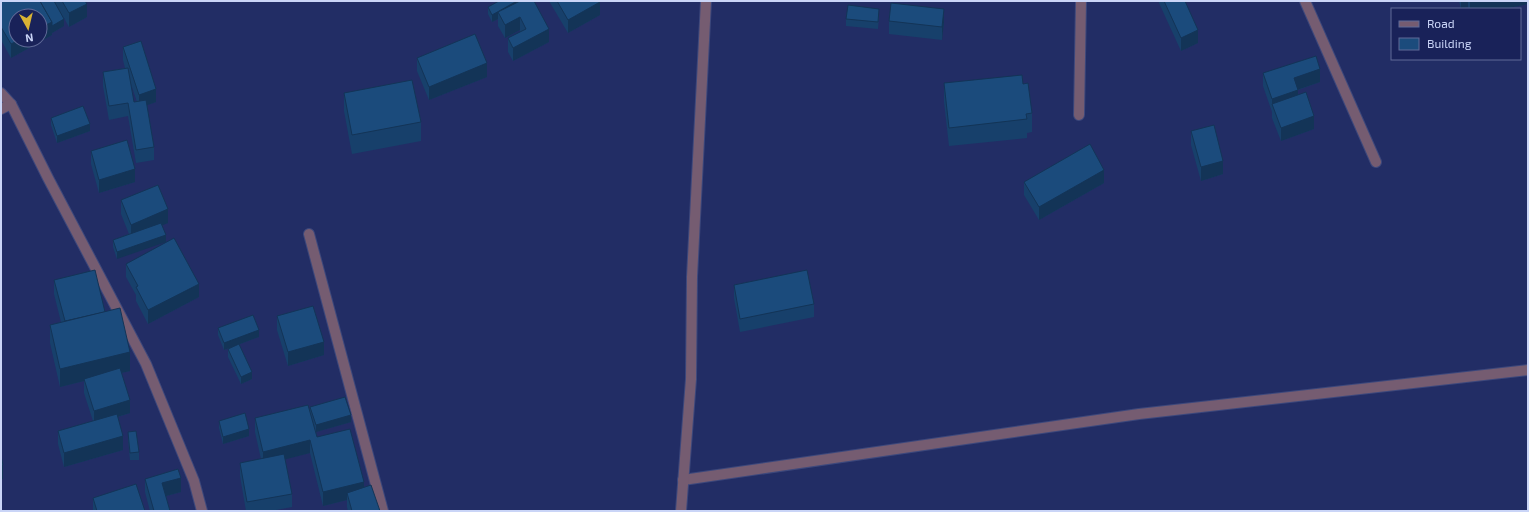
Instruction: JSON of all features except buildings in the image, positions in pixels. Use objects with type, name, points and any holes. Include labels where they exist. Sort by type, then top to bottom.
[{"type":"street","points":[[681,511],[691,379],[692,278],[706,1]]},
{"type":"street","points":[[1079,115],[1081,1]]},
{"type":"street","points":[[1305,1],[1376,162]]},
{"type":"street","points":[[1,93],[11,104],[48,178],[146,364],[194,481],[202,511]]},
{"type":"street","points":[[1,109],[11,104]]},
{"type":"street","points":[[309,234],[383,511]]},
{"type":"street","points":[[683,480],[1139,414],[1528,370]]}]
